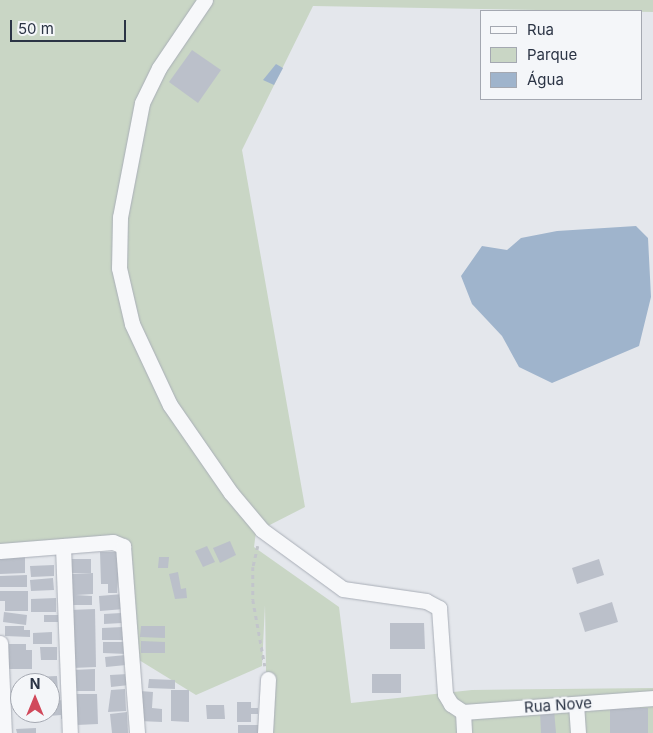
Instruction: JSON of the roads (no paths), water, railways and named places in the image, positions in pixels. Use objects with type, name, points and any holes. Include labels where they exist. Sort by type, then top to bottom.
[{"type":"street","points":[[205,0],[159,68],[142,103],[120,217],[120,268],[132,324],[170,405],[231,493],[262,530],[343,590],[426,601],[439,608],[445,694],[451,704],[463,712],[464,733]]},
{"type":"street","points":[[0,551],[113,542],[123,546],[126,554],[137,733]]},
{"type":"street","points":[[63,546],[70,733]]},
{"type":"street","points":[[0,643],[4,733]]},
{"type":"street","points":[[265,733],[268,679]]},
{"type":"street","name":"Rua Nove","points":[[463,712],[653,698]]},
{"type":"street","points":[[576,704],[578,733]]},
{"type":"water","points":[[276,64],[283,68],[274,85],[263,80]]},
{"type":"water","points":[[636,226],[648,238],[651,297],[639,346],[552,383],[519,367],[502,336],[472,304],[461,276],[482,246],[507,250],[521,238],[557,231]]}]
